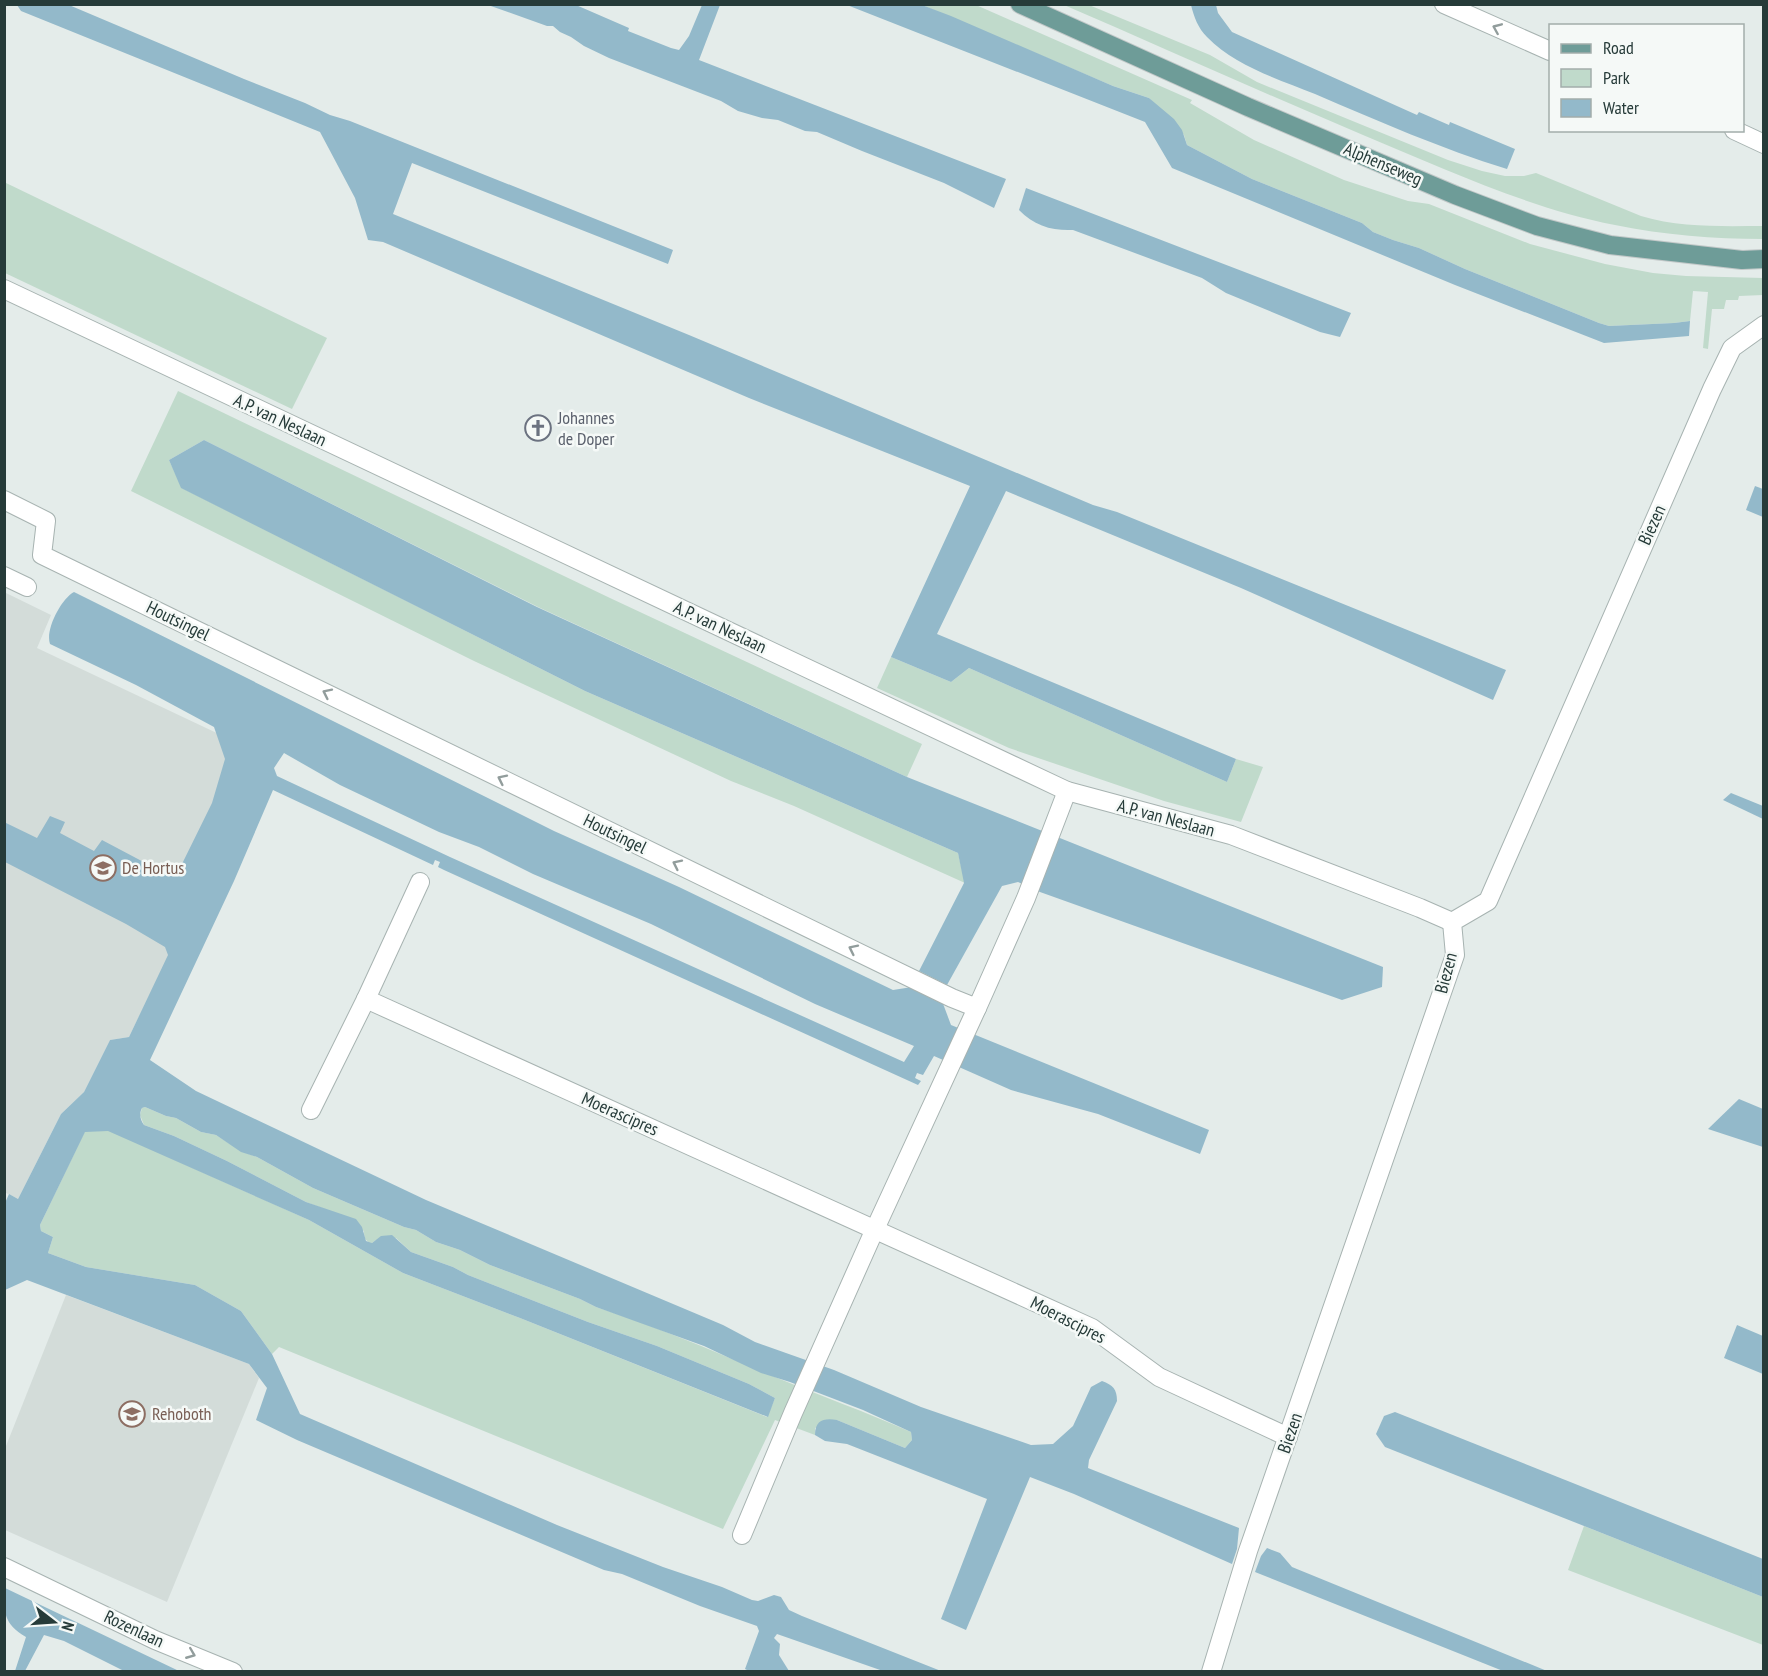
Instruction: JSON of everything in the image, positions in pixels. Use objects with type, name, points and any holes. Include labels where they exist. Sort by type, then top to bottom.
[{"type":"main road","name":"Alphenseweg","points":[[1020,4],[1248,107],[1455,195],[1537,226],[1610,245],[1731,259],[1764,259]]},
{"type":"street","points":[[1443,4],[1549,50]]},
{"type":"street","points":[[1738,132],[1764,144]]},
{"type":"street","name":"A.P. van Neslaan","points":[[4,289],[1067,791],[1230,835],[1452,922]]},
{"type":"street","name":"Biezen","points":[[1211,1671],[1248,1551],[1455,955],[1452,922],[1488,901],[1712,389],[1732,348],[1764,325]]},
{"type":"street","name":"Houtsingel","points":[[4,500],[46,521],[42,555],[952,998],[973,1016]]},
{"type":"street","points":[[4,576],[27,587]]},
{"type":"street","points":[[742,1535],[874,1229],[1026,898],[1067,791]]},
{"type":"street","points":[[311,1110],[420,882]]},
{"type":"street","name":"Moerascipres","points":[[366,999],[1092,1328],[1159,1377],[1288,1437]]},
{"type":"street","name":"Rozenlaan","points":[[4,1567],[155,1640],[233,1671]]},
{"type":"shaded area","name":"De Hortus","points":[[4,592],[51,615],[37,648],[223,736],[234,781],[169,955],[129,1037],[110,1040],[84,1092],[61,1114],[18,1199],[4,1192]]},
{"type":"shaded area","name":"Rehoboth","points":[[66,1295],[249,1364],[259,1378],[167,1602],[5,1530],[4,1451]]},
{"type":"green space","points":[[922,5],[976,5],[1192,100],[1190,103],[1254,140],[1344,180],[1408,201],[1429,204],[1530,244],[1605,264],[1653,273],[1686,276],[1763,278],[1763,295],[1739,296],[1738,300],[1726,300],[1724,309],[1712,309],[1708,349],[1703,348],[1708,292],[1693,291],[1690,321],[1609,326],[1599,323],[1419,248],[1373,232],[1362,223],[1252,179],[1187,145],[1184,135],[1149,98],[1113,86]]},
{"type":"green space","points":[[1064,5],[1089,5],[1210,55],[1257,82],[1448,160],[1505,176],[1524,176],[1536,173],[1656,220],[1702,226],[1763,226],[1763,239],[1689,236],[1652,231],[1583,218],[1550,209],[1456,174]]},
{"type":"green space","points":[[4,182],[327,338],[292,409],[5,273]]},
{"type":"green space","points":[[178,391],[610,598],[922,744],[907,777],[538,607],[204,440],[169,460],[182,488],[585,691],[958,853],[965,883],[794,806],[731,781],[474,661],[131,491]]},
{"type":"green space","points":[[891,657],[951,682],[969,668],[1227,782],[1236,759],[1263,767],[1241,822],[1164,801],[1009,748],[877,688]]},
{"type":"green space","points":[[145,1107],[176,1118],[201,1132],[216,1135],[241,1151],[257,1157],[313,1188],[416,1230],[436,1242],[596,1307],[687,1340],[911,1432],[912,1440],[905,1448],[837,1420],[815,1428],[815,1435],[775,1420],[723,1529],[279,1347],[272,1354],[241,1311],[195,1285],[86,1267],[48,1253],[53,1237],[41,1231],[40,1225],[85,1131],[108,1130],[309,1220],[403,1273],[767,1417],[775,1398],[749,1384],[657,1346],[588,1322],[411,1252],[396,1238],[368,1242],[364,1231],[327,1210],[306,1202],[174,1136],[144,1125],[140,1115],[142,1108]]},
{"type":"green space","points":[[1584,1526],[1763,1597],[1763,1645],[1568,1570]]},
{"type":"water","points":[[17,5],[69,5],[330,115],[673,250],[668,264],[412,163],[393,214],[689,335],[1093,505],[1117,512],[1506,670],[1493,700],[1241,588],[1006,491],[937,634],[1236,759],[1227,782],[969,668],[951,682],[891,657],[970,486],[749,398],[383,242],[368,240],[355,198],[320,132],[21,11]]},
{"type":"water","points":[[488,5],[576,5],[629,28],[628,31],[679,50],[689,36],[702,5],[720,5],[699,60],[1006,179],[994,208],[944,183],[817,132],[805,131],[778,120],[738,111],[721,101],[609,58],[584,46],[553,26],[547,26]]},
{"type":"water","points":[[847,5],[922,5],[951,16],[1113,86],[1149,98],[1174,119],[1182,130],[1187,145],[1252,179],[1362,223],[1373,232],[1419,248],[1599,323],[1609,326],[1690,321],[1689,336],[1604,343],[1455,285],[1172,168],[1145,122]]},
{"type":"water","points":[[1191,5],[1216,5],[1218,13],[1232,32],[1417,115],[1419,112],[1449,125],[1450,122],[1515,149],[1507,169],[1410,134],[1244,64],[1218,47],[1204,34]]},
{"type":"water","points":[[1026,188],[1351,313],[1340,337],[1320,332],[1226,293],[1202,278],[1073,230],[1058,230],[1044,226],[1031,220],[1019,210]]},
{"type":"water","points":[[204,440],[537,607],[907,777],[1383,967],[1382,987],[1342,1000],[1040,892],[1018,882],[1002,886],[947,985],[919,971],[964,883],[958,853],[585,691],[181,488],[169,460]]},
{"type":"water","points":[[1755,486],[1763,489],[1763,517],[1746,510]]},
{"type":"water","points":[[74,592],[554,831],[679,887],[893,990],[912,987],[942,1001],[951,1025],[1209,1130],[1200,1154],[1098,1114],[1011,1090],[934,1056],[923,1075],[917,1073],[915,1078],[921,1081],[918,1085],[444,870],[438,867],[440,862],[435,860],[433,865],[273,790],[234,881],[150,1060],[196,1091],[426,1200],[723,1325],[755,1342],[834,1370],[921,1407],[1031,1445],[1053,1444],[1073,1426],[1091,1387],[1102,1381],[1115,1390],[1117,1401],[1089,1460],[1088,1468],[1239,1528],[1237,1549],[1232,1564],[1030,1477],[966,1630],[941,1619],[987,1499],[847,1444],[825,1441],[815,1435],[815,1430],[821,1421],[837,1420],[905,1448],[912,1440],[911,1432],[863,1410],[761,1373],[704,1346],[596,1307],[436,1242],[416,1230],[313,1188],[257,1157],[241,1152],[216,1135],[201,1132],[176,1118],[145,1107],[140,1112],[144,1125],[174,1136],[227,1161],[306,1202],[356,1219],[362,1227],[366,1241],[372,1243],[381,1236],[392,1235],[411,1252],[588,1322],[657,1346],[749,1384],[775,1398],[768,1417],[403,1273],[309,1220],[108,1131],[85,1132],[40,1225],[41,1231],[53,1237],[48,1253],[86,1267],[195,1285],[241,1311],[272,1354],[300,1414],[557,1525],[663,1567],[752,1600],[758,1601],[774,1595],[781,1597],[789,1610],[941,1671],[883,1671],[777,1634],[774,1638],[780,1644],[779,1655],[789,1671],[749,1671],[745,1669],[759,1631],[757,1626],[700,1606],[622,1574],[604,1570],[297,1440],[256,1420],[267,1388],[249,1364],[27,1280],[5,1290],[5,1203],[9,1194],[18,1199],[61,1114],[84,1092],[110,1040],[129,1037],[168,955],[165,947],[126,924],[5,862],[4,822],[37,838],[50,816],[65,822],[60,833],[94,851],[102,840],[170,876],[177,874],[212,803],[225,759],[214,727],[136,685],[50,644],[50,631],[55,615]],"holes":[[[284,753],[340,785],[439,832],[479,847],[533,874],[651,924],[815,1004],[914,1046],[904,1062],[450,857],[277,776],[274,768]]]},
{"type":"water","points":[[1731,793],[1763,806],[1763,819],[1723,800]]},
{"type":"water","points":[[1739,1099],[1763,1109],[1763,1147],[1708,1129]]},
{"type":"water","points":[[1737,1325],[1763,1336],[1763,1374],[1724,1358]]},
{"type":"water","points":[[1395,1412],[1763,1559],[1763,1597],[1385,1447],[1376,1434],[1384,1416]]},
{"type":"water","points":[[1267,1548],[1280,1553],[1292,1567],[1547,1671],[1503,1671],[1255,1572]]},
{"type":"water","points":[[5,1588],[179,1671],[124,1671],[64,1641],[44,1635],[25,1671],[15,1671],[26,1637],[13,1627],[6,1617]]},
{"type":"place","name":"Johannes de Doper","points":[[538,428]]},
{"type":"place","name":"De Hortus","points":[[103,868]]},
{"type":"place","name":"Rehoboth","points":[[132,1414]]}]
